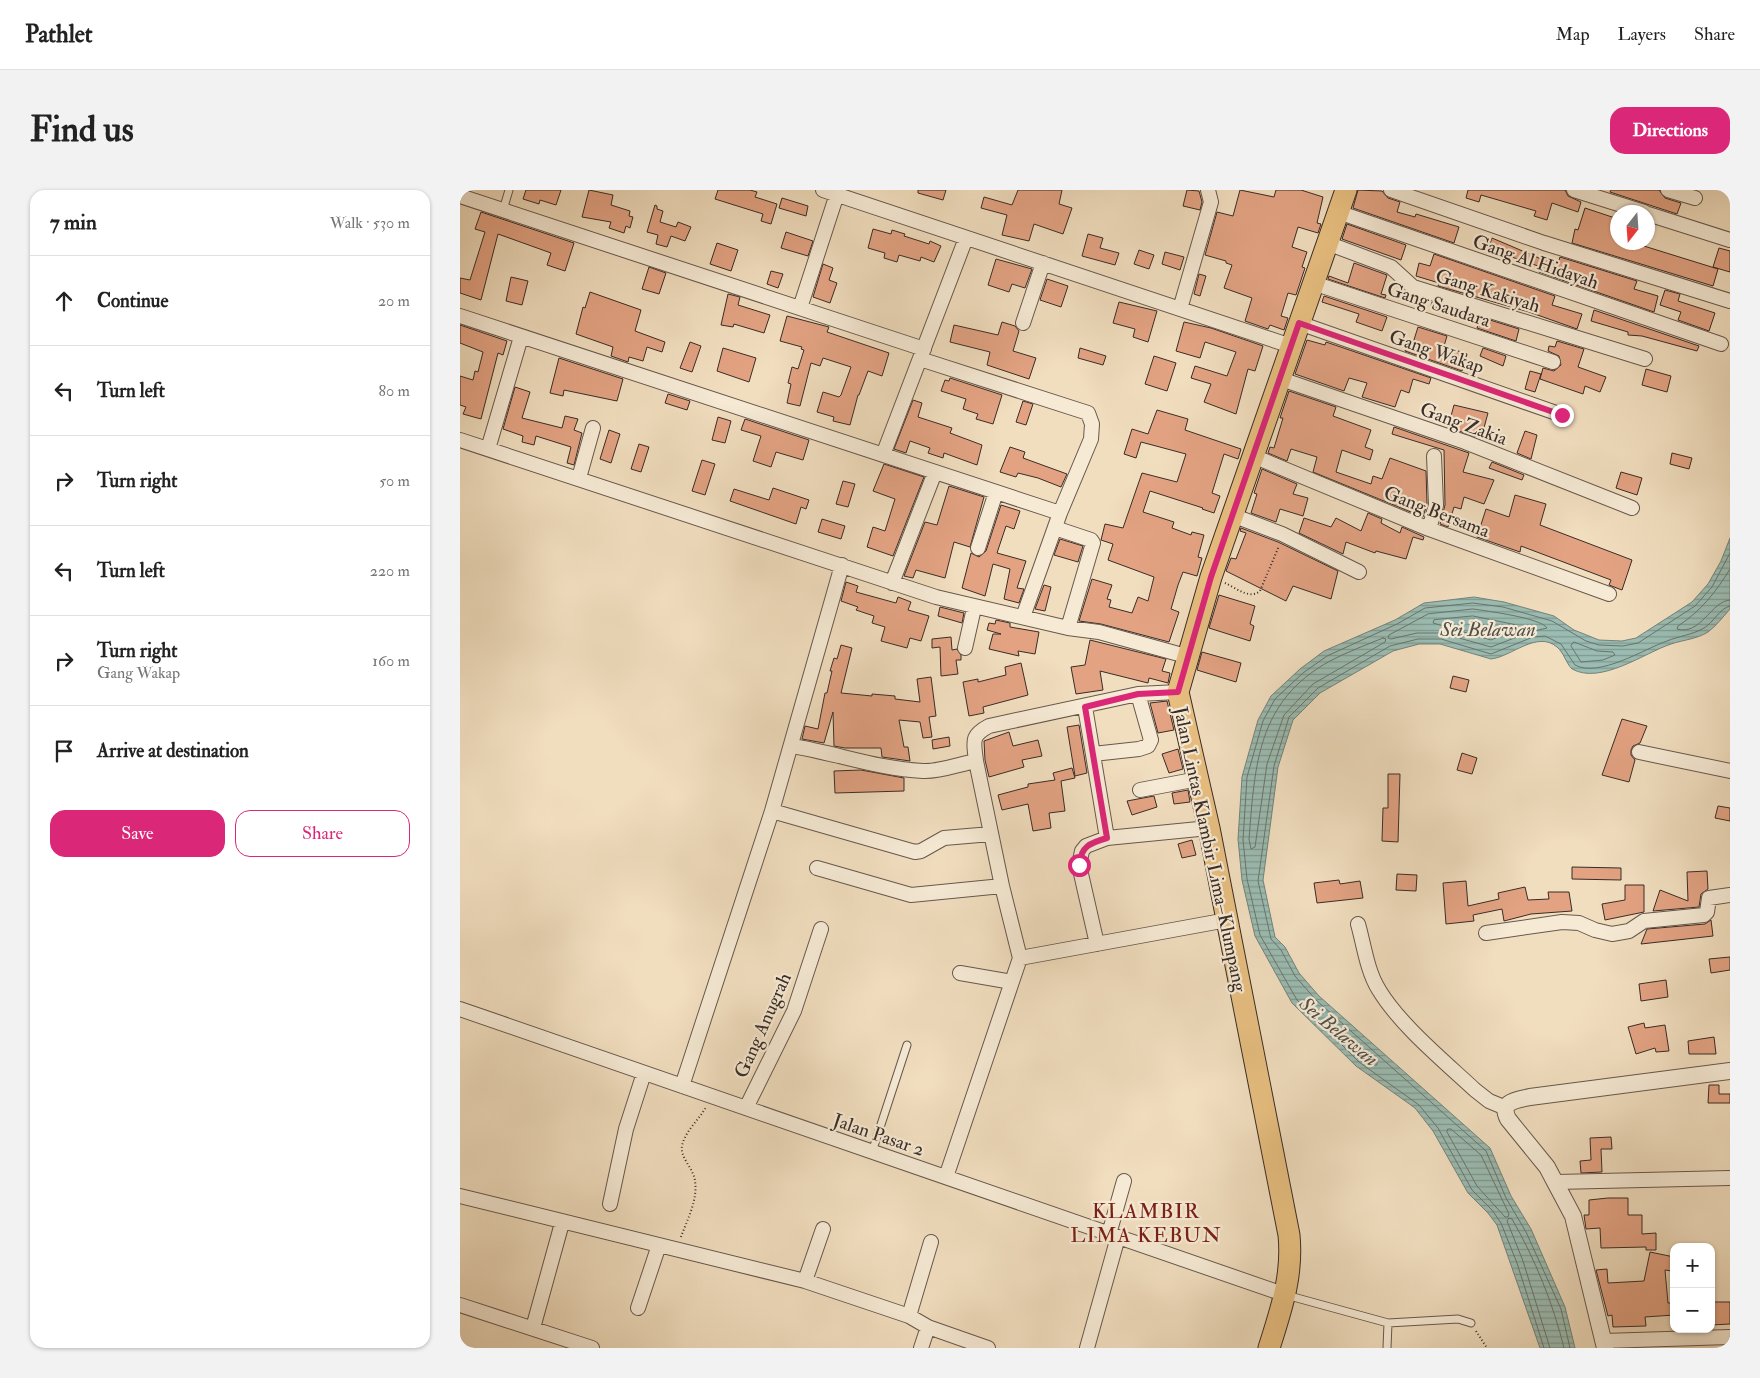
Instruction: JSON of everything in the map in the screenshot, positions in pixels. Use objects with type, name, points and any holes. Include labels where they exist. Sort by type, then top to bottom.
[{"type":"main road","name":"Jalan Lintas Klambir Lima–Klumpang","points":[[1269,1348],[1286,1295],[1291,1255],[1290,1235],[1209,828],[1178,692],[1186,656],[1211,577],[1346,190]]},
{"type":"street","points":[[1180,309],[1211,202],[1208,190]]},
{"type":"street","points":[[1391,190],[1544,244],[1730,301]]},
{"type":"street","points":[[1574,190],[1622,205]]},
{"type":"street","points":[[1668,190],[1695,198]]},
{"type":"street","points":[[800,308],[830,192],[1291,346]]},
{"type":"street","points":[[460,196],[800,308],[1088,413],[1092,424],[1091,439],[1060,513],[1023,617]]},
{"type":"street","name":"Gang Al Hidayah","points":[[1338,212],[1721,344]]},
{"type":"street","points":[[1655,216],[1730,240]]},
{"type":"street","points":[[883,455],[966,238]]},
{"type":"street","name":"Gang Kakiyah","points":[[1327,243],[1390,267],[1413,287],[1645,359]]},
{"type":"street","points":[[1023,323],[1043,263]]},
{"type":"street","name":"Gang Saudara","points":[[1313,282],[1553,362]]},
{"type":"street","points":[[460,316],[1060,513]]},
{"type":"street","name":"Gang Wakap","points":[[1299,323],[1562,415]]},
{"type":"street","points":[[488,449],[520,337]]},
{"type":"street","name":"Gang Zakia","points":[[1280,379],[1465,442],[1632,508]]},
{"type":"street","points":[[578,478],[593,428]]},
{"type":"street","points":[[460,440],[842,564],[892,583],[974,608],[1068,628],[1099,632],[1186,656]]},
{"type":"street","name":"Gang Bersama","points":[[1253,456],[1429,528],[1609,594]]},
{"type":"street","points":[[1429,528],[1436,505],[1434,456]]},
{"type":"street","points":[[892,583],[935,472]]},
{"type":"street","points":[[978,548],[996,492]]},
{"type":"street","points":[[1232,515],[1284,535],[1359,572]]},
{"type":"street","points":[[1055,528],[1091,540],[1093,543],[1068,628]]},
{"type":"street","points":[[682,1086],[792,746],[842,564]]},
{"type":"street","points":[[965,648],[974,608]]},
{"type":"street","points":[[946,1177],[1020,958],[1002,886],[976,761],[974,740],[976,735],[989,726],[1085,707],[1138,694],[1178,692]]},
{"type":"street","points":[[1093,754],[1139,749],[1148,746],[1150,740],[1138,694]]},
{"type":"street","points":[[1085,707],[1107,838]]},
{"type":"street","points":[[792,746],[828,752],[860,762],[925,771],[976,761]]},
{"type":"street","points":[[1639,752],[1730,771]]},
{"type":"street","points":[[1140,790],[1198,779]]},
{"type":"street","points":[[772,811],[915,852],[921,851],[944,838],[991,834]]},
{"type":"street","points":[[1097,944],[1079,865],[1082,851],[1086,846],[1107,838],[1209,828]]},
{"type":"street","points":[[816,868],[911,895],[1002,886]]},
{"type":"street","points":[[1486,933],[1562,922],[1579,923],[1594,930],[1612,934],[1629,930],[1644,921],[1704,915],[1707,912],[1709,898],[1730,894]]},
{"type":"street","points":[[1020,958],[1227,920]]},
{"type":"street","points":[[1358,924],[1371,974],[1378,990],[1392,1008],[1475,1090],[1489,1101],[1506,1108]]},
{"type":"street","name":"Gang Anugrah","points":[[746,1108],[794,1010],[821,929]]},
{"type":"street","points":[[960,973],[1012,982]]},
{"type":"street","name":"Jalan Pasar 2","points":[[460,1009],[1286,1295]]},
{"type":"street","points":[[1730,1071],[1512,1100],[1506,1108],[1508,1119],[1556,1182],[1573,1216],[1604,1345],[1730,1337]]},
{"type":"street","points":[[610,1204],[626,1129],[644,1073]]},
{"type":"street","points":[[1556,1182],[1730,1178]]},
{"type":"street","points":[[1087,1348],[1114,1235],[1124,1181]]},
{"type":"street","points":[[460,1196],[562,1223],[805,1281],[909,1316],[928,1327],[988,1348]]},
{"type":"street","points":[[533,1328],[562,1223]]},
{"type":"street","points":[[805,1281],[823,1230]]},
{"type":"street","points":[[909,1316],[931,1242]]},
{"type":"street","points":[[638,1308],[660,1245]]},
{"type":"street","points":[[460,1305],[592,1348]]},
{"type":"street","points":[[921,1348],[928,1327]]},
{"type":"lane","points":[[503,210],[509,190]]},
{"type":"lane","points":[[872,1152],[907,1045]]},
{"type":"lane","points":[[1286,1295],[1388,1323],[1458,1319],[1471,1323]]},
{"type":"lane","points":[[1387,1348],[1388,1323]]},
{"type":"path","points":[[1211,577],[1251,595],[1256,595],[1260,591],[1284,535]]},
{"type":"path","points":[[677,1249],[693,1204],[696,1182],[692,1170],[682,1153],[682,1145],[711,1096]]},
{"type":"path","points":[[1471,1323],[1487,1348]]},
{"type":"water","name":"Sei Belawan","points":[[1730,538],[1730,609],[1708,632],[1695,638],[1660,648],[1622,666],[1596,673],[1583,673],[1572,669],[1557,647],[1541,641],[1491,659],[1440,644],[1419,644],[1393,651],[1320,693],[1293,720],[1278,767],[1263,880],[1275,937],[1285,947],[1299,973],[1319,996],[1490,1148],[1511,1196],[1531,1229],[1565,1307],[1575,1348],[1540,1348],[1497,1225],[1468,1193],[1433,1131],[1415,1108],[1356,1066],[1292,1003],[1255,936],[1242,880],[1238,839],[1242,777],[1258,720],[1271,696],[1300,669],[1324,651],[1395,620],[1424,603],[1474,597],[1504,602],[1554,616],[1574,630],[1599,640],[1622,641],[1636,638],[1692,602],[1708,584],[1721,561]]},
{"type":"building","points":[[526,190],[561,190],[556,205],[540,200],[539,204],[523,199]]},
{"type":"building","points":[[589,190],[613,195],[611,205],[630,211],[629,216],[633,217],[630,228],[626,226],[624,233],[609,228],[611,222],[582,217]]},
{"type":"building","points":[[718,190],[750,190],[757,192],[755,197],[777,204],[771,224],[761,221],[763,214],[715,199]]},
{"type":"building","points":[[918,190],[946,190],[943,200],[918,193]]},
{"type":"building","points":[[1018,190],[1062,190],[1059,204],[1072,208],[1063,234],[1034,224],[1029,241],[1002,235],[1007,215],[981,208],[984,197],[1012,205]]},
{"type":"building","points":[[1187,190],[1199,191],[1202,202],[1200,210],[1183,206]]},
{"type":"building","points":[[1240,190],[1274,197],[1276,190],[1301,190],[1323,197],[1317,223],[1321,224],[1318,233],[1298,227],[1292,247],[1307,252],[1302,267],[1305,268],[1296,295],[1288,293],[1281,316],[1288,318],[1284,330],[1270,325],[1268,329],[1245,321],[1252,298],[1224,288],[1232,265],[1226,263],[1226,261],[1205,255],[1217,212],[1233,216]]},
{"type":"building","points":[[1358,190],[1382,191],[1388,198],[1400,202],[1397,212],[1415,217],[1416,214],[1459,227],[1454,243],[1353,208]]},
{"type":"building","points":[[1468,190],[1565,190],[1568,196],[1581,202],[1578,212],[1552,203],[1547,220],[1534,216],[1536,211],[1481,195],[1479,202],[1466,198]]},
{"type":"building","points":[[1611,190],[1659,190],[1665,198],[1681,203],[1677,214],[1655,207],[1655,205],[1650,205],[1610,192]]},
{"type":"building","points":[[782,198],[808,206],[806,216],[779,208]]},
{"type":"building","points":[[655,205],[657,209],[663,211],[660,222],[676,227],[678,222],[691,227],[685,241],[671,236],[667,247],[656,244],[658,235],[647,232]]},
{"type":"building","points":[[1585,208],[1610,216],[1610,250],[1655,249],[1718,269],[1713,286],[1572,243],[1575,229],[1578,230]]},
{"type":"building","points":[[481,212],[574,243],[565,271],[547,265],[551,253],[498,234],[481,300],[460,293],[460,278],[470,280],[485,232],[475,229]]},
{"type":"building","points":[[1347,224],[1406,245],[1401,260],[1342,239]]},
{"type":"building","points":[[873,229],[891,234],[892,230],[905,234],[904,236],[929,244],[930,241],[941,246],[934,262],[921,257],[920,261],[899,255],[897,262],[884,258],[885,253],[868,248]]},
{"type":"building","points":[[786,232],[813,241],[808,256],[781,248]]},
{"type":"building","points":[[1088,234],[1103,238],[1100,248],[1119,253],[1115,265],[1082,256]]},
{"type":"building","points":[[1492,238],[1539,258],[1558,263],[1560,257],[1637,281],[1634,289],[1658,296],[1654,312],[1539,272],[1541,267],[1488,249]]},
{"type":"building","points":[[717,243],[738,250],[731,271],[710,264]]},
{"type":"building","points":[[1719,248],[1730,251],[1730,272],[1713,267]]},
{"type":"building","points":[[1139,250],[1154,255],[1149,269],[1134,264]]},
{"type":"building","points":[[1165,252],[1184,257],[1180,270],[1162,264]]},
{"type":"building","points":[[1434,254],[1555,296],[1552,305],[1582,314],[1577,329],[1529,312],[1438,286],[1439,283],[1416,276],[1419,263],[1430,266]]},
{"type":"building","points":[[996,259],[1032,269],[1025,288],[1012,284],[1009,292],[988,285]]},
{"type":"building","points":[[1354,263],[1387,275],[1381,294],[1386,295],[1385,298],[1328,279],[1329,276],[1348,283]]},
{"type":"building","points":[[823,264],[833,268],[829,280],[837,283],[830,303],[813,297]]},
{"type":"building","points":[[649,267],[666,273],[659,294],[642,289]]},
{"type":"building","points":[[771,271],[783,274],[778,288],[767,284]]},
{"type":"building","points":[[1199,274],[1206,276],[1200,296],[1194,294]]},
{"type":"building","points":[[511,277],[528,281],[522,305],[506,301]]},
{"type":"building","points":[[1047,279],[1068,286],[1061,307],[1040,300]]},
{"type":"building","points":[[1665,290],[1680,294],[1678,301],[1715,313],[1709,331],[1678,320],[1681,312],[1660,305]]},
{"type":"building","points":[[590,292],[641,310],[635,331],[665,342],[662,352],[647,347],[643,361],[629,357],[628,362],[611,356],[613,347],[576,334],[583,307],[585,308]]},
{"type":"building","points":[[728,294],[740,297],[738,305],[770,315],[764,333],[734,324],[733,327],[721,325]]},
{"type":"building","points":[[1324,296],[1387,317],[1382,331],[1356,322],[1359,314],[1322,302]]},
{"type":"building","points":[[1119,302],[1157,311],[1148,342],[1133,337],[1135,329],[1113,323]]},
{"type":"building","points":[[1432,302],[1519,329],[1516,341],[1477,328],[1480,319],[1441,306],[1440,309],[1431,306]]},
{"type":"building","points":[[1594,310],[1699,346],[1697,351],[1642,336],[1628,335],[1628,332],[1591,321]]},
{"type":"building","points":[[787,316],[829,327],[827,332],[889,353],[882,376],[868,371],[858,395],[850,425],[833,421],[834,417],[817,412],[823,392],[839,397],[841,395],[851,367],[823,358],[820,366],[811,363],[800,406],[787,403],[791,384],[788,383],[792,367],[798,369],[804,350],[801,349],[802,347],[780,341]]},
{"type":"building","points":[[1002,322],[1015,326],[1019,331],[1013,351],[1036,358],[1029,379],[987,365],[990,352],[950,342],[954,325],[998,335]]},
{"type":"building","points":[[1184,322],[1211,328],[1263,346],[1255,371],[1248,369],[1236,414],[1204,402],[1211,384],[1191,378],[1195,366],[1227,376],[1236,352],[1205,342],[1200,358],[1176,351]]},
{"type":"building","points":[[460,325],[507,341],[503,355],[498,353],[481,419],[463,414],[466,407],[460,405],[460,376],[473,380],[475,371],[478,372],[483,352],[460,343]]},
{"type":"building","points":[[1418,327],[1447,336],[1444,346],[1467,354],[1462,371],[1405,351],[1408,342],[1413,343]]},
{"type":"building","points":[[1307,340],[1325,345],[1326,342],[1431,378],[1429,384],[1413,379],[1409,393],[1401,390],[1395,407],[1362,397],[1367,383],[1349,378],[1344,391],[1295,374]]},
{"type":"building","points":[[1557,341],[1584,349],[1578,367],[1606,377],[1600,392],[1585,386],[1583,394],[1540,379],[1543,368],[1554,371],[1561,365],[1559,356],[1548,351],[1549,346],[1555,347]]},
{"type":"building","points":[[690,342],[701,346],[692,372],[680,368]]},
{"type":"building","points":[[723,348],[756,358],[749,382],[717,371]]},
{"type":"building","points":[[1080,348],[1106,356],[1103,365],[1078,358]]},
{"type":"building","points":[[1483,348],[1506,356],[1503,366],[1480,356]]},
{"type":"building","points":[[1154,356],[1176,363],[1167,391],[1145,384]]},
{"type":"building","points":[[559,358],[623,379],[617,401],[564,390],[563,396],[550,393]]},
{"type":"building","points":[[1646,369],[1671,376],[1667,392],[1642,385]]},
{"type":"building","points":[[1530,371],[1541,374],[1535,392],[1525,389]]},
{"type":"building","points":[[950,378],[1002,395],[993,424],[976,419],[978,414],[963,409],[966,399],[941,391],[945,380],[949,381]]},
{"type":"building","points":[[515,387],[530,392],[522,418],[562,428],[565,416],[578,419],[574,430],[582,433],[574,465],[567,463],[571,447],[536,436],[534,445],[522,442],[523,436],[503,429]]},
{"type":"building","points":[[1289,391],[1336,407],[1333,416],[1371,430],[1365,447],[1373,450],[1370,460],[1342,450],[1336,472],[1371,484],[1373,476],[1382,479],[1390,458],[1426,471],[1427,504],[1423,517],[1313,472],[1317,457],[1291,449],[1287,461],[1268,453],[1270,447],[1274,448],[1283,418],[1280,418]]},
{"type":"building","points":[[668,394],[690,401],[687,410],[665,403]]},
{"type":"building","points":[[913,400],[922,403],[918,417],[952,428],[950,433],[982,445],[977,465],[944,453],[943,458],[928,453],[930,448],[910,441],[906,453],[894,449]]},
{"type":"building","points":[[1023,401],[1033,404],[1026,425],[1016,422]]},
{"type":"building","points":[[1454,405],[1488,413],[1482,435],[1476,434],[1475,437],[1448,427]]},
{"type":"building","points":[[1157,410],[1188,419],[1185,430],[1241,449],[1238,459],[1224,454],[1212,493],[1220,496],[1214,513],[1150,491],[1143,512],[1174,522],[1172,528],[1191,535],[1192,532],[1204,535],[1198,557],[1202,558],[1197,576],[1183,572],[1178,585],[1171,609],[1179,612],[1169,642],[1101,624],[1079,621],[1092,579],[1112,585],[1107,599],[1111,600],[1109,607],[1132,613],[1138,597],[1148,601],[1154,577],[1108,560],[1113,544],[1101,540],[1105,524],[1123,528],[1142,473],[1177,482],[1186,454],[1141,442],[1136,458],[1124,454],[1132,429],[1148,434]]},
{"type":"building","points":[[718,417],[731,421],[725,443],[712,440]]},
{"type":"building","points":[[745,419],[809,440],[803,460],[776,452],[771,467],[753,461],[761,436],[741,430]]},
{"type":"building","points":[[1394,427],[1469,453],[1463,472],[1494,480],[1484,504],[1464,497],[1461,509],[1454,507],[1448,527],[1440,524],[1445,505],[1444,450],[1392,434]]},
{"type":"building","points":[[609,430],[620,434],[611,463],[600,459]]},
{"type":"building","points":[[1525,431],[1537,435],[1531,459],[1517,453]]},
{"type":"building","points":[[639,444],[649,447],[641,472],[631,469]]},
{"type":"building","points":[[1010,447],[1025,452],[1023,458],[1067,474],[1061,487],[1018,473],[1016,477],[1000,472]]},
{"type":"building","points":[[1672,453],[1692,458],[1689,469],[1670,464]]},
{"type":"building","points":[[702,460],[715,464],[705,495],[692,491]]},
{"type":"building","points":[[1492,462],[1524,475],[1522,480],[1489,468]]},
{"type":"building","points":[[884,464],[924,477],[893,556],[867,547],[873,527],[885,531],[895,499],[873,491]]},
{"type":"building","points":[[1262,469],[1297,484],[1293,494],[1308,498],[1303,516],[1280,509],[1276,522],[1251,513],[1257,494],[1254,493]]},
{"type":"building","points":[[1621,472],[1642,478],[1637,495],[1616,488]]},
{"type":"building","points":[[843,481],[855,484],[848,507],[836,504]]},
{"type":"building","points":[[949,486],[984,497],[970,547],[954,542],[945,578],[916,570],[913,578],[904,576],[925,522],[937,525]]},
{"type":"building","points":[[773,488],[809,500],[806,509],[801,507],[796,524],[730,501],[734,489],[769,500]]},
{"type":"building","points":[[1515,495],[1546,504],[1540,525],[1632,560],[1622,590],[1609,585],[1611,580],[1521,546],[1520,552],[1477,537],[1486,509],[1509,517]]},
{"type":"building","points":[[1001,505],[1020,511],[1014,529],[1006,526],[997,553],[1026,561],[1017,588],[1024,589],[1019,603],[1004,599],[1010,569],[993,564],[985,596],[962,588],[971,553],[979,557],[986,551]]},
{"type":"building","points":[[1368,513],[1382,519],[1381,523],[1400,533],[1402,527],[1424,537],[1423,540],[1413,537],[1406,559],[1376,551],[1375,553],[1346,542],[1343,554],[1299,533],[1304,518],[1331,527],[1336,518],[1361,531]]},
{"type":"building","points":[[822,519],[845,526],[841,539],[818,532]]},
{"type":"building","points":[[1241,528],[1278,542],[1338,571],[1331,599],[1293,586],[1286,601],[1226,571],[1231,558],[1236,559],[1246,533],[1240,531]]},
{"type":"building","points":[[1060,539],[1083,546],[1078,562],[1054,555]]},
{"type":"building","points":[[846,582],[858,586],[856,592],[896,603],[898,597],[911,602],[908,610],[929,616],[921,641],[910,638],[907,648],[881,641],[885,627],[872,623],[874,616],[856,610],[858,607],[841,601]]},
{"type":"building","points":[[1044,585],[1051,587],[1045,611],[1035,609]]},
{"type":"building","points":[[1219,595],[1255,606],[1250,624],[1254,626],[1250,641],[1209,628]]},
{"type":"building","points":[[940,607],[964,613],[962,623],[938,616]]},
{"type":"building","points":[[996,620],[1010,623],[1010,627],[1039,632],[1035,654],[1018,651],[1019,656],[989,649],[993,634],[1001,634],[987,630],[989,623],[995,624]]},
{"type":"building","points":[[951,637],[952,650],[957,649],[961,655],[961,660],[956,660],[958,674],[941,676],[940,647],[932,648],[932,639]]},
{"type":"building","points":[[1090,640],[1166,659],[1162,671],[1170,673],[1168,683],[1149,678],[1148,683],[1100,671],[1103,690],[1076,694],[1071,667],[1085,665]]},
{"type":"building","points":[[841,645],[852,648],[841,693],[895,696],[895,699],[920,702],[917,679],[931,677],[936,716],[929,717],[932,737],[923,738],[920,722],[899,720],[904,747],[908,747],[910,761],[882,757],[881,748],[845,748],[834,746],[833,712],[824,743],[802,739],[805,726],[818,729],[825,693],[827,693],[832,671],[830,671],[834,658],[837,659]]},
{"type":"building","points":[[1202,652],[1241,663],[1236,682],[1197,670]]},
{"type":"building","points":[[1021,663],[1028,695],[983,707],[984,713],[969,716],[963,682],[978,679],[978,682],[1006,675],[1005,667]]},
{"type":"building","points":[[1453,676],[1469,680],[1466,692],[1450,688]]},
{"type":"building","points":[[1167,701],[1174,730],[1158,733],[1150,703]]},
{"type":"building","points":[[1622,719],[1647,726],[1640,743],[1633,746],[1631,750],[1631,755],[1635,760],[1629,782],[1602,775]]},
{"type":"building","points":[[1079,725],[1087,773],[1075,776],[1067,727]]},
{"type":"building","points":[[1009,732],[1013,746],[1038,740],[1042,756],[1022,760],[1024,767],[989,777],[985,760],[984,741]]},
{"type":"building","points":[[949,737],[950,746],[933,749],[932,740]]},
{"type":"building","points":[[1178,749],[1183,769],[1169,773],[1162,754]]},
{"type":"building","points":[[1462,753],[1477,758],[1472,774],[1457,770]]},
{"type":"building","points":[[1072,768],[1075,778],[1061,781],[1065,811],[1049,813],[1051,828],[1033,831],[1028,804],[1002,810],[998,795],[1028,787],[1028,784],[1055,780],[1053,773]]},
{"type":"building","points":[[861,770],[904,778],[904,791],[835,793],[834,771]]},
{"type":"building","points":[[1388,774],[1400,774],[1398,842],[1382,841],[1383,808],[1388,808]]},
{"type":"building","points":[[1188,790],[1190,802],[1174,804],[1172,793]]},
{"type":"building","points":[[1154,796],[1157,807],[1132,815],[1127,801]]},
{"type":"building","points":[[1718,806],[1730,808],[1730,821],[1715,818]]},
{"type":"building","points":[[1192,840],[1196,855],[1182,858],[1178,844]]},
{"type":"building","points":[[1572,867],[1621,868],[1621,880],[1572,879]]},
{"type":"building","points":[[1707,871],[1708,889],[1701,894],[1699,907],[1653,911],[1660,890],[1688,901],[1687,872]]},
{"type":"building","points":[[1397,874],[1417,875],[1416,891],[1396,890]]},
{"type":"building","points":[[1339,880],[1340,884],[1360,881],[1363,898],[1317,903],[1314,883]]},
{"type":"building","points":[[1466,881],[1468,906],[1499,899],[1498,893],[1525,887],[1528,900],[1549,899],[1548,892],[1569,892],[1572,911],[1531,914],[1504,921],[1502,909],[1473,915],[1474,921],[1446,924],[1443,883]]},
{"type":"building","points":[[1625,885],[1644,885],[1644,912],[1605,920],[1602,904],[1625,900]]},
{"type":"building","points":[[1711,920],[1713,936],[1641,944],[1647,929],[1705,924]]},
{"type":"building","points":[[1730,957],[1730,970],[1711,973],[1709,959]]},
{"type":"building","points":[[1666,980],[1668,997],[1641,1001],[1639,984]]},
{"type":"building","points":[[1644,1023],[1645,1028],[1665,1025],[1669,1051],[1656,1052],[1655,1048],[1636,1054],[1628,1027]]},
{"type":"building","points":[[1714,1037],[1716,1054],[1689,1054],[1688,1041]]},
{"type":"building","points":[[1709,1085],[1719,1085],[1719,1094],[1730,1094],[1730,1103],[1708,1103]]},
{"type":"building","points":[[1611,1137],[1612,1149],[1601,1149],[1602,1172],[1581,1173],[1580,1161],[1591,1160],[1590,1138]]},
{"type":"building","points":[[1628,1198],[1628,1215],[1642,1215],[1642,1234],[1656,1233],[1656,1250],[1646,1250],[1646,1247],[1601,1248],[1600,1228],[1586,1229],[1584,1215],[1589,1215],[1589,1200]]},
{"type":"building","points":[[1650,1252],[1670,1256],[1670,1271],[1665,1270],[1670,1315],[1645,1317],[1646,1326],[1613,1327],[1612,1315],[1608,1316],[1596,1270],[1607,1269],[1608,1283],[1644,1281]]},
{"type":"building","points":[[1715,1302],[1730,1302],[1730,1324],[1715,1325]]},
{"type":"district","name":"KLAMBIR LIMA KEBUN","points":[[1146,1223]]},
{"type":"route","points":[[1079,865],[1082,851],[1086,846],[1107,838],[1085,707],[1138,694],[1178,692],[1186,656],[1211,577],[1299,323],[1562,415]]}]
